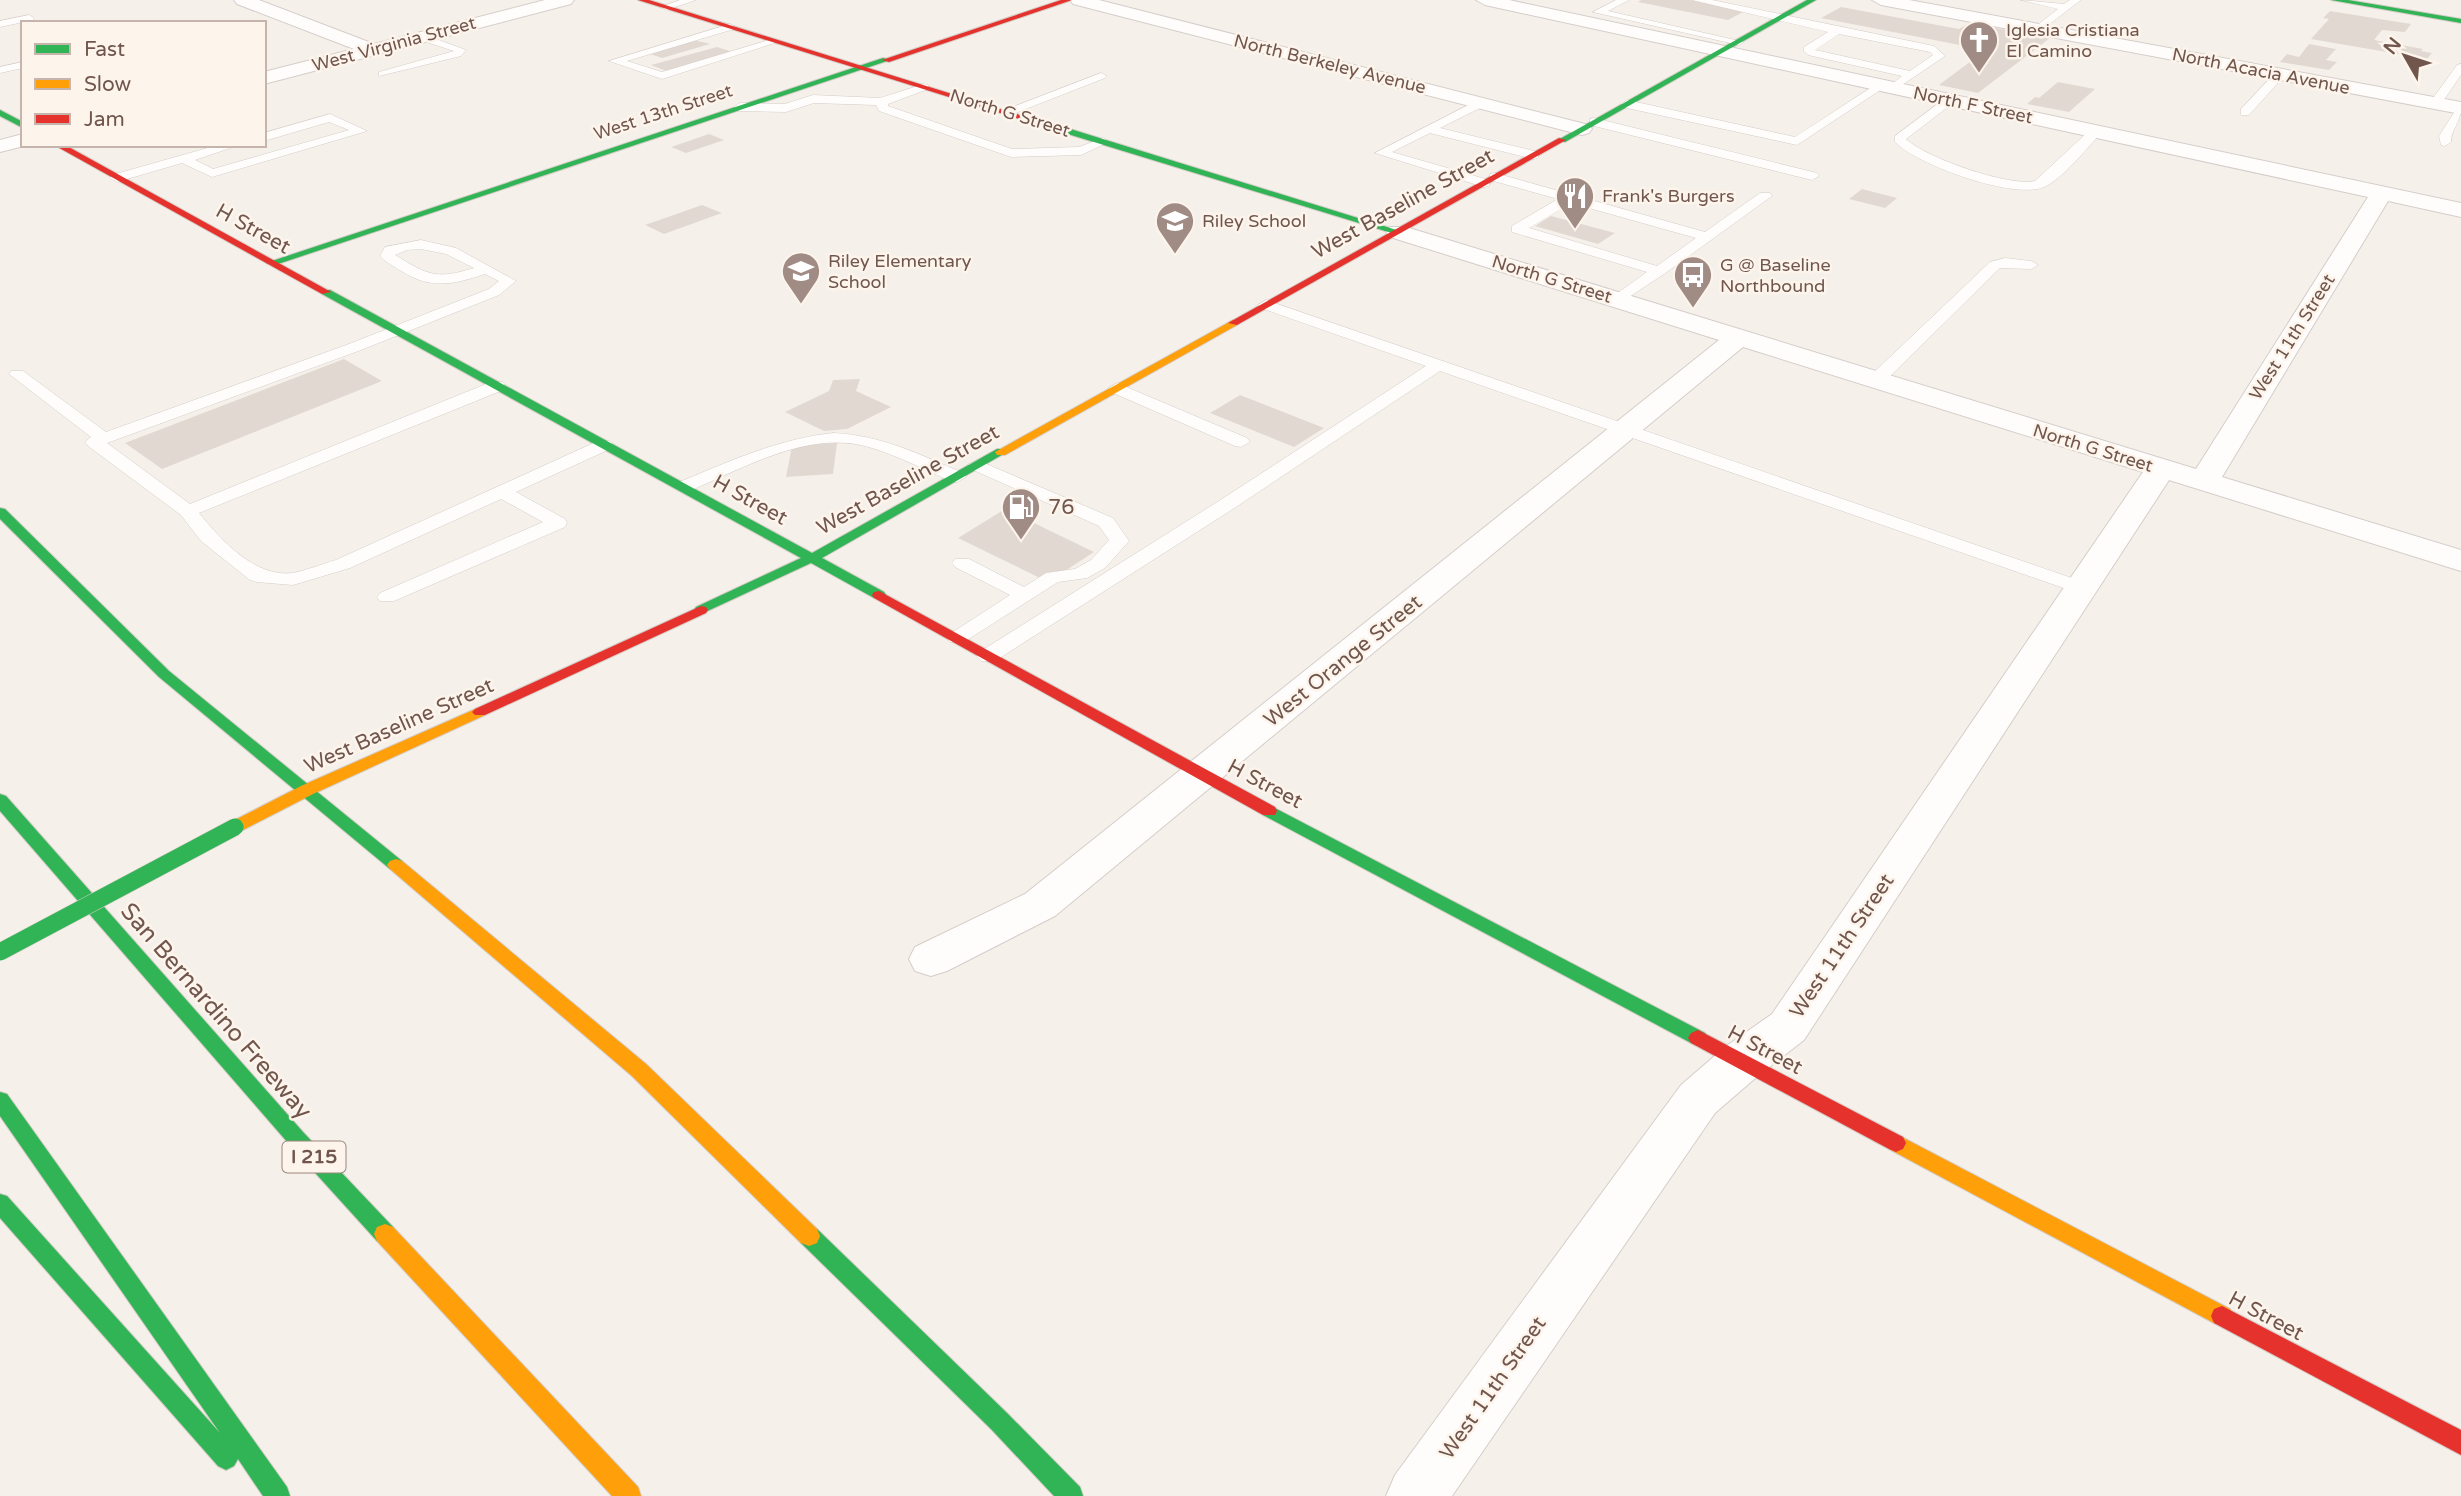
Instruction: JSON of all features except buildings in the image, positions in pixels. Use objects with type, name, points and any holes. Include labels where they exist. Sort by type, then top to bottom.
[{"type":"main road","name":"North G Street","points":[[642,0],[1398,232]]},
{"type":"main road","name":"West 13th Street","points":[[271,263],[1068,0]]},
{"type":"main road","points":[[2335,0],[2461,21]]},
{"type":"main road","name":"West Baseline Street","points":[[0,952],[307,790],[559,677],[811,558],[1805,4]]},
{"type":"main road","points":[[0,113],[21,125]]},
{"type":"main road","name":"H Street","points":[[62,147],[1202,775],[2461,1443]]},
{"type":"main road","points":[[0,512],[164,674],[307,790],[639,1070],[999,1421],[1071,1496]]},
{"type":"main road","name":"San Bernardino Freeway","points":[[4,799],[296,1138],[629,1496]]},
{"type":"main road","points":[[0,1100],[278,1496]]},
{"type":"main road","points":[[0,1203],[250,1486]]},
{"type":"street","points":[[243,0],[373,50]]},
{"type":"street","name":"West Virginia Street","points":[[266,77],[565,0]]},
{"type":"street","name":"North Berkeley Avenue","points":[[1079,0],[1480,103],[1588,125]]},
{"type":"street","name":"North F Street","points":[[1485,0],[1610,27],[1738,42],[1888,86],[2461,209]]},
{"type":"street","name":"North Acacia Avenue","points":[[1881,0],[2461,110]]},
{"type":"street","points":[[0,146],[21,141]]},
{"type":"street","name":"West 11th Street","points":[[2203,482],[2382,192]]},
{"type":"street","name":"North G Street","points":[[1398,232],[2461,561]]},
{"type":"street","name":"West Orange Street","points":[[931,960],[1040,905],[1738,338]]},
{"type":"street","name":"West 11th Street","points":[[1416,1496],[1698,1099],[1742,1061],[1788,1027],[2161,469]]},
{"type":"lane","points":[[666,7],[691,0]]},
{"type":"lane","points":[[1624,0],[1598,12],[1738,42]]},
{"type":"lane","points":[[1627,104],[1797,141],[1888,86],[1912,75],[1939,55],[1934,49],[1697,0]]},
{"type":"lane","points":[[1757,0],[1805,4]]},
{"type":"lane","points":[[2026,0],[2067,8]]},
{"type":"lane","points":[[2039,29],[2076,0]]},
{"type":"lane","points":[[1610,27],[1640,13],[1649,14]]},
{"type":"lane","points":[[0,24],[29,18]]},
{"type":"lane","points":[[1689,22],[1738,42]]},
{"type":"lane","points":[[730,27],[615,61],[662,76],[776,41]]},
{"type":"lane","points":[[1838,30],[1808,49],[1812,53],[1912,75]]},
{"type":"lane","points":[[383,74],[457,54],[461,50],[421,37]]},
{"type":"lane","points":[[0,70],[21,65]]},
{"type":"lane","points":[[2435,104],[2461,67]]},
{"type":"lane","points":[[2245,112],[2279,75]]},
{"type":"lane","points":[[1006,112],[1101,76]]},
{"type":"lane","points":[[740,107],[786,108],[813,99],[881,102],[924,87]]},
{"type":"lane","points":[[1951,100],[1899,139],[1906,146],[1965,174],[2024,187],[2040,184],[2096,131]]},
{"type":"lane","points":[[881,102],[883,108],[1011,153],[1081,151],[1103,142]]},
{"type":"lane","points":[[1480,103],[1381,153],[1569,198],[1707,237]]},
{"type":"lane","points":[[2445,142],[2445,136],[2461,110]]},
{"type":"lane","points":[[183,159],[212,173],[361,131],[330,118],[266,135]]},
{"type":"lane","points":[[1588,125],[1812,176]]},
{"type":"lane","points":[[1429,129],[1533,155]]},
{"type":"lane","points":[[117,178],[226,147]]},
{"type":"lane","points":[[1617,300],[1765,195]]},
{"type":"lane","points":[[1569,198],[1517,229],[1659,271]]},
{"type":"lane","points":[[485,269],[445,283],[427,281],[387,256],[390,250],[405,243],[425,242],[485,269],[509,281],[494,292],[395,331],[94,442],[188,511],[208,537],[257,576],[293,579],[343,564],[604,445]]},
{"type":"lane","points":[[1875,381],[1995,265],[2005,262],[2031,265]]},
{"type":"lane","points":[[1266,305],[2082,588]]},
{"type":"lane","points":[[988,656],[1218,510],[1438,365]]},
{"type":"lane","points":[[17,374],[104,438]]},
{"type":"lane","points":[[188,511],[497,386]]},
{"type":"lane","points":[[1117,388],[1241,442]]},
{"type":"lane","points":[[683,487],[792,443],[837,439],[859,439],[957,477]]},
{"type":"lane","points":[[957,638],[1053,577],[1080,574],[1098,564],[1119,541],[1106,522],[977,465]]},
{"type":"lane","points":[[387,597],[558,523],[502,492]]},
{"type":"lane","points":[[962,563],[1023,594]]},
{"type":"traffic: fast","points":[[1562,140],[1812,0]]},
{"type":"traffic: fast","points":[[2335,0],[2461,21]]},
{"type":"traffic: fast","points":[[271,263],[886,60]]},
{"type":"traffic: fast","points":[[0,113],[21,125]]},
{"type":"traffic: fast","points":[[1061,129],[1398,232]]},
{"type":"traffic: fast","points":[[326,292],[879,595]]},
{"type":"traffic: fast","points":[[701,610],[812,558],[1001,452]]},
{"type":"traffic: fast","points":[[0,512],[164,674],[396,865]]},
{"type":"traffic: fast","points":[[0,800],[296,1138],[385,1234]]},
{"type":"traffic: fast","points":[[1269,811],[1698,1038]]},
{"type":"traffic: fast","points":[[0,952],[235,827]]},
{"type":"traffic: fast","points":[[0,1100],[278,1496]]},
{"type":"traffic: fast","points":[[0,1203],[226,1458]]},
{"type":"traffic: fast","points":[[809,1236],[999,1421],[1071,1496]]},
{"type":"traffic: slow","points":[[1001,452],[1233,323]]},
{"type":"traffic: slow","points":[[235,827],[307,790],[480,712]]},
{"type":"traffic: slow","points":[[396,865],[639,1070],[809,1236]]},
{"type":"traffic: slow","points":[[1896,1143],[2222,1316]]},
{"type":"traffic: slow","points":[[385,1234],[629,1496]]},
{"type":"traffic: jam","points":[[642,0],[1061,129]]},
{"type":"traffic: jam","points":[[886,60],[1068,0]]},
{"type":"traffic: jam","points":[[1233,323],[1562,140]]},
{"type":"traffic: jam","points":[[62,147],[326,292]]},
{"type":"traffic: jam","points":[[879,595],[1269,811]]},
{"type":"traffic: jam","points":[[480,712],[701,610]]},
{"type":"traffic: jam","points":[[1698,1038],[1896,1143]]},
{"type":"traffic: jam","points":[[2222,1316],[2461,1443]]},
{"type":"place","name":"Iglesia Cristiana El Camino","points":[[1979,74]]},
{"type":"place","name":"Frank's Burgers","points":[[1575,230]]},
{"type":"place","name":"Riley School","points":[[1175,255]]},
{"type":"place","name":"Riley Elementary School","points":[[801,305]]},
{"type":"place","name":"G @ Baseline Northbound","points":[[1693,309]]},
{"type":"place","name":"76","points":[[1021,541]]}]
